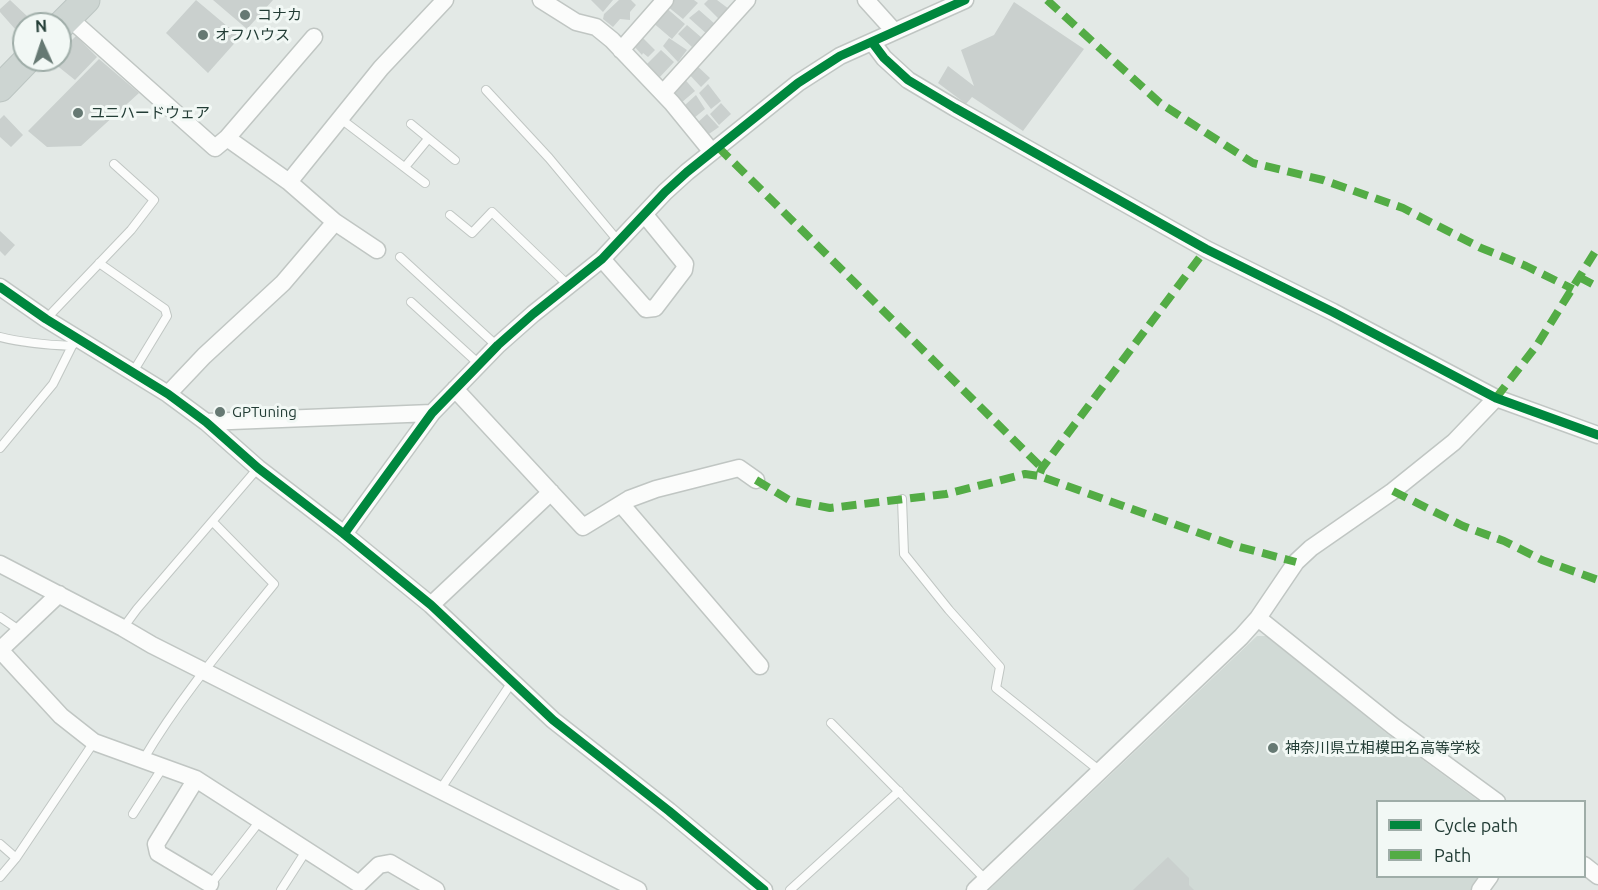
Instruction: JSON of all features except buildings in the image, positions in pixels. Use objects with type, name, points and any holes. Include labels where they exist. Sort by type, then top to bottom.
[{"type":"main road","points":[[0,88],[15,72]]},
{"type":"street","points":[[289,182],[381,68],[445,0]]},
{"type":"street","points":[[541,0],[576,22],[596,27],[663,93],[712,152]]},
{"type":"street","points":[[621,50],[665,0]]},
{"type":"street","points":[[663,93],[747,0]]},
{"type":"street","points":[[866,0],[894,31]]},
{"type":"street","points":[[344,534],[432,413],[497,346],[568,285],[603,259],[665,192],[798,83],[840,56],[965,0]]},
{"type":"street","points":[[72,15],[215,148],[227,138],[314,37]]},
{"type":"street","points":[[872,42],[884,58],[908,80],[1206,249],[1333,312],[1496,398],[1598,435]]},
{"type":"street","points":[[227,138],[289,182],[335,222],[377,250]]},
{"type":"street","points":[[603,259],[646,309],[655,308],[684,270],[685,264],[645,215]]},
{"type":"street","points":[[168,394],[204,356],[283,283],[335,222]]},
{"type":"street","points":[[0,287],[75,342],[133,372],[206,422],[258,468],[431,605],[553,720],[669,811],[764,890]]},
{"type":"street","points":[[455,389],[583,527],[629,499],[656,489],[739,468],[756,480]]},
{"type":"street","points":[[980,885],[1241,638],[1258,618],[1296,562],[1311,548],[1402,484],[1454,442],[1496,398]]},
{"type":"street","points":[[206,422],[432,413]]},
{"type":"street","points":[[431,605],[551,492]]},
{"type":"street","points":[[621,504],[760,666]]},
{"type":"street","points":[[0,564],[152,645],[638,890]]},
{"type":"street","points":[[58,594],[0,650],[61,716],[94,742],[196,780],[360,887],[379,865],[390,863],[436,890]]},
{"type":"street","points":[[1258,618],[1393,726],[1496,800]]},
{"type":"street","points":[[196,780],[156,844],[158,853],[208,887]]},
{"type":"street","points":[[1586,867],[1598,876]]},
{"type":"lane","points":[[486,90],[549,158],[620,242]]},
{"type":"lane","points":[[341,119],[425,183]]},
{"type":"lane","points":[[411,124],[455,160]]},
{"type":"lane","points":[[405,167],[428,139]]},
{"type":"lane","points":[[46,319],[131,230],[154,200],[114,164]]},
{"type":"lane","points":[[450,215],[472,233],[492,212],[568,285]]},
{"type":"lane","points":[[399,258],[497,346]]},
{"type":"lane","points":[[99,262],[165,309],[167,316],[133,372]]},
{"type":"lane","points":[[411,302],[479,364]]},
{"type":"lane","points":[[0,337],[16,341],[75,342],[53,384],[0,448]]},
{"type":"lane","points":[[123,628],[258,468]]},
{"type":"lane","points":[[902,499],[904,554],[949,610],[1000,667],[996,687],[1100,771]]},
{"type":"lane","points":[[142,760],[203,671],[273,584],[213,522]]},
{"type":"lane","points":[[0,617],[19,630]]},
{"type":"lane","points":[[440,790],[512,682]]},
{"type":"lane","points":[[831,723],[899,790],[980,885]]},
{"type":"lane","points":[[0,877],[16,858],[94,742]]},
{"type":"lane","points":[[133,814],[163,766]]},
{"type":"lane","points":[[790,890],[899,790]]},
{"type":"lane","points":[[208,887],[259,822]]},
{"type":"lane","points":[[0,844],[16,858]]},
{"type":"lane","points":[[281,890],[306,851]]},
{"type":"shaded area","name":"神奈川県立相模田名高等学校","points":[[1257,636],[1267,636],[1385,732],[1478,800],[1376,800],[1376,878],[1481,878],[1472,890],[989,890]]},
{"type":"marked path","points":[[1047,0],[1160,103],[1253,163],[1323,180],[1403,208],[1481,248],[1526,266],[1573,289]]},
{"type":"marked path","points":[[718,147],[1042,468]]},
{"type":"marked path","points":[[1496,398],[1537,345],[1598,247]]},
{"type":"marked path","points":[[1040,473],[1206,249]]},
{"type":"marked path","points":[[1579,277],[1598,287]]},
{"type":"marked path","points":[[756,480],[789,500],[830,508],[946,494],[1025,474],[1039,476],[1236,546],[1296,562]]},
{"type":"marked path","points":[[1393,491],[1463,526],[1504,541],[1542,560],[1598,580]]},
{"type":"cycle path","points":[[344,534],[432,413],[498,345],[602,259],[687,172],[798,83],[840,56],[965,0]]},
{"type":"cycle path","points":[[872,42],[884,58],[908,80],[1206,249],[1333,312],[1496,398],[1598,435]]},
{"type":"cycle path","points":[[0,287],[46,319],[168,394],[206,422],[258,468],[431,605],[553,720],[669,811],[764,890]]},
{"type":"place","name":"コナカ","points":[[245,15]]},
{"type":"place","name":"オフハウス","points":[[203,35]]},
{"type":"place","name":"ユニハードウェア","points":[[78,113]]},
{"type":"place","name":"GPTuning","points":[[220,412]]},
{"type":"place","name":"神奈川県立相模田名高等学校","points":[[1273,748]]}]
